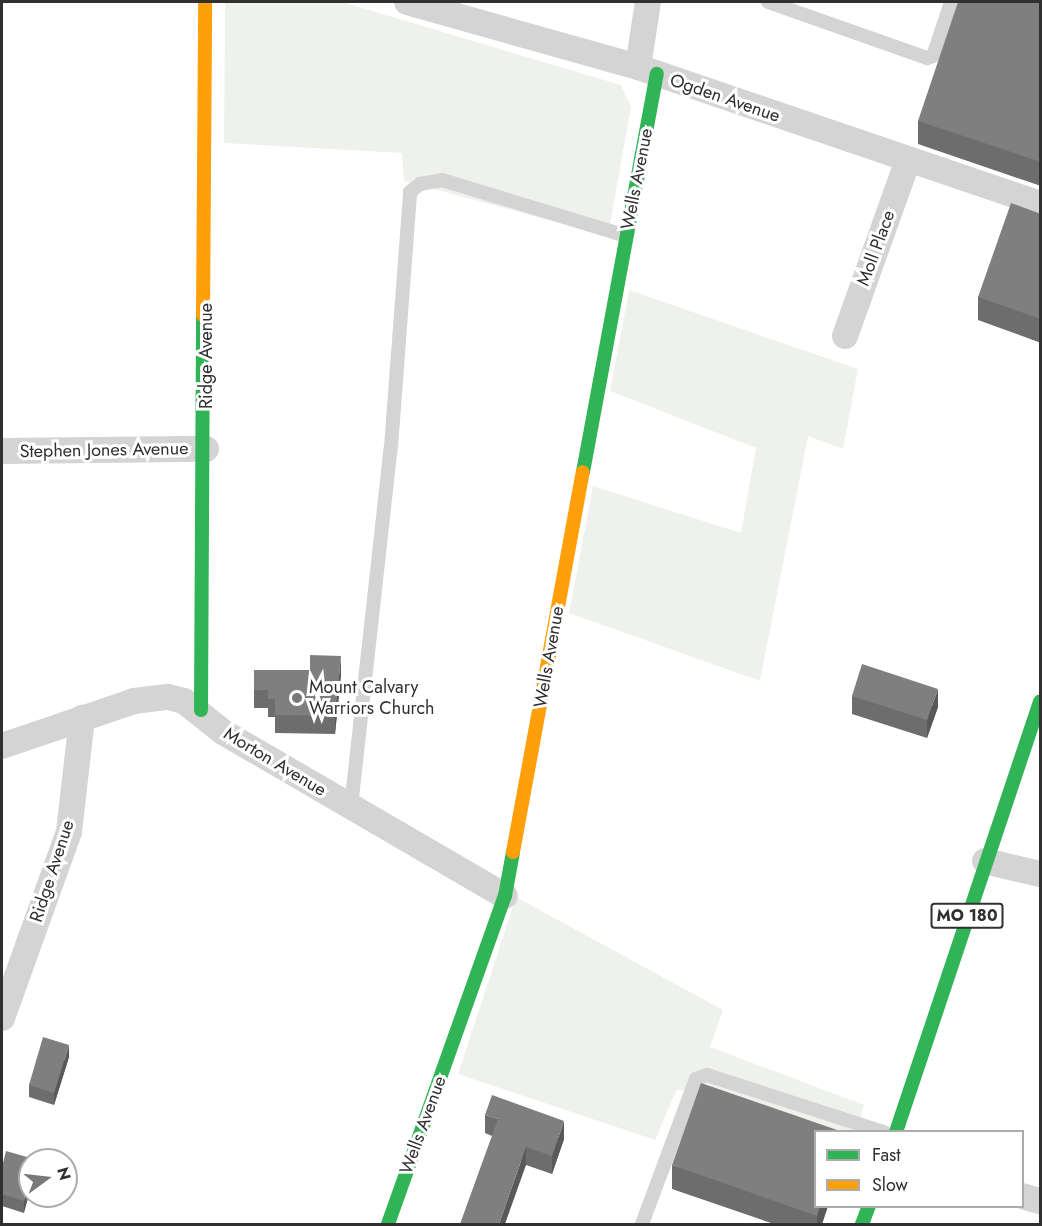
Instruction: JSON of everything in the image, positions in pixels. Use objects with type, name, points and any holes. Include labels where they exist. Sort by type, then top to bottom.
[{"type":"street","name":"Ridge Avenue","points":[[201,710],[206,449],[205,2]]},
{"type":"street","name":"Ogden Avenue","points":[[407,2],[647,71],[1041,204]]},
{"type":"street","name":"Wells Avenue","points":[[387,1224],[505,896],[626,236],[647,71],[648,2]]},
{"type":"street","name":"Moll Place","points":[[844,336],[908,160]]},
{"type":"street","name":"Stephen Jones Avenue","points":[[2,451],[206,449]]},
{"type":"street","name":"Morton Avenue","points":[[2,747],[82,718],[149,698],[168,697],[201,710],[223,732],[505,896]]},
{"type":"street","name":"MO 180","points":[[896,1130],[985,861],[1041,701]]},
{"type":"street","name":"Ridge Avenue","points":[[2,1018],[69,832],[82,718]]},
{"type":"street","points":[[985,861],[1041,874]]},
{"type":"street","points":[[1024,1196],[1041,1201]]},
{"type":"street","points":[[862,1224],[868,1208]]},
{"type":"lane","points":[[768,2],[927,58],[933,56],[951,2]]},
{"type":"lane","points":[[351,807],[391,447],[410,192],[420,184],[442,180],[626,236]]},
{"type":"lane","points":[[642,1224],[696,1079],[707,1075],[881,1130]]},
{"type":"shaded area","points":[[225,2],[342,2],[621,85],[631,107],[608,236],[404,181],[402,153],[224,143]]},
{"type":"shaded area","points":[[629,290],[858,369],[843,449],[808,436],[760,681],[569,613],[593,486],[741,533],[756,448],[610,391]]},
{"type":"shaded area","points":[[516,897],[723,1010],[710,1047],[864,1105],[856,1130],[814,1130],[814,1138],[677,1089],[655,1140],[458,1074]]},
{"type":"building","points":[[958,2],[1041,2],[1041,162],[918,121]]},
{"type":"building","points":[[1011,203],[1041,214],[1041,319],[978,297]]},
{"type":"building","points":[[310,655],[341,656],[335,716],[275,715],[275,699],[268,699],[268,690],[254,690],[254,670],[310,670]]},
{"type":"building","points":[[862,664],[938,689],[927,720],[852,696]]},
{"type":"building","points":[[43,1037],[69,1045],[54,1093],[29,1085]]},
{"type":"building","points":[[701,1083],[837,1130],[814,1130],[814,1208],[819,1208],[817,1216],[672,1165]]},
{"type":"building","points":[[492,1095],[564,1121],[552,1156],[526,1147],[499,1224],[460,1224],[498,1119],[485,1115]]},
{"type":"building","points":[[6,1151],[18,1154],[18,1199],[2,1194],[2,1167]]},
{"type":"traffic: fast","points":[[583,472],[657,74]]},
{"type":"traffic: fast","points":[[201,710],[203,315]]},
{"type":"traffic: fast","points":[[897,1130],[1040,701]]},
{"type":"traffic: fast","points":[[388,1224],[505,896],[513,852]]},
{"type":"traffic: fast","points":[[862,1224],[868,1208]]},
{"type":"traffic: slow","points":[[203,315],[205,2]]},
{"type":"traffic: slow","points":[[513,852],[583,472]]},
{"type":"place","name":"Mount Calvary Warriors Church","points":[[297,698]]}]
